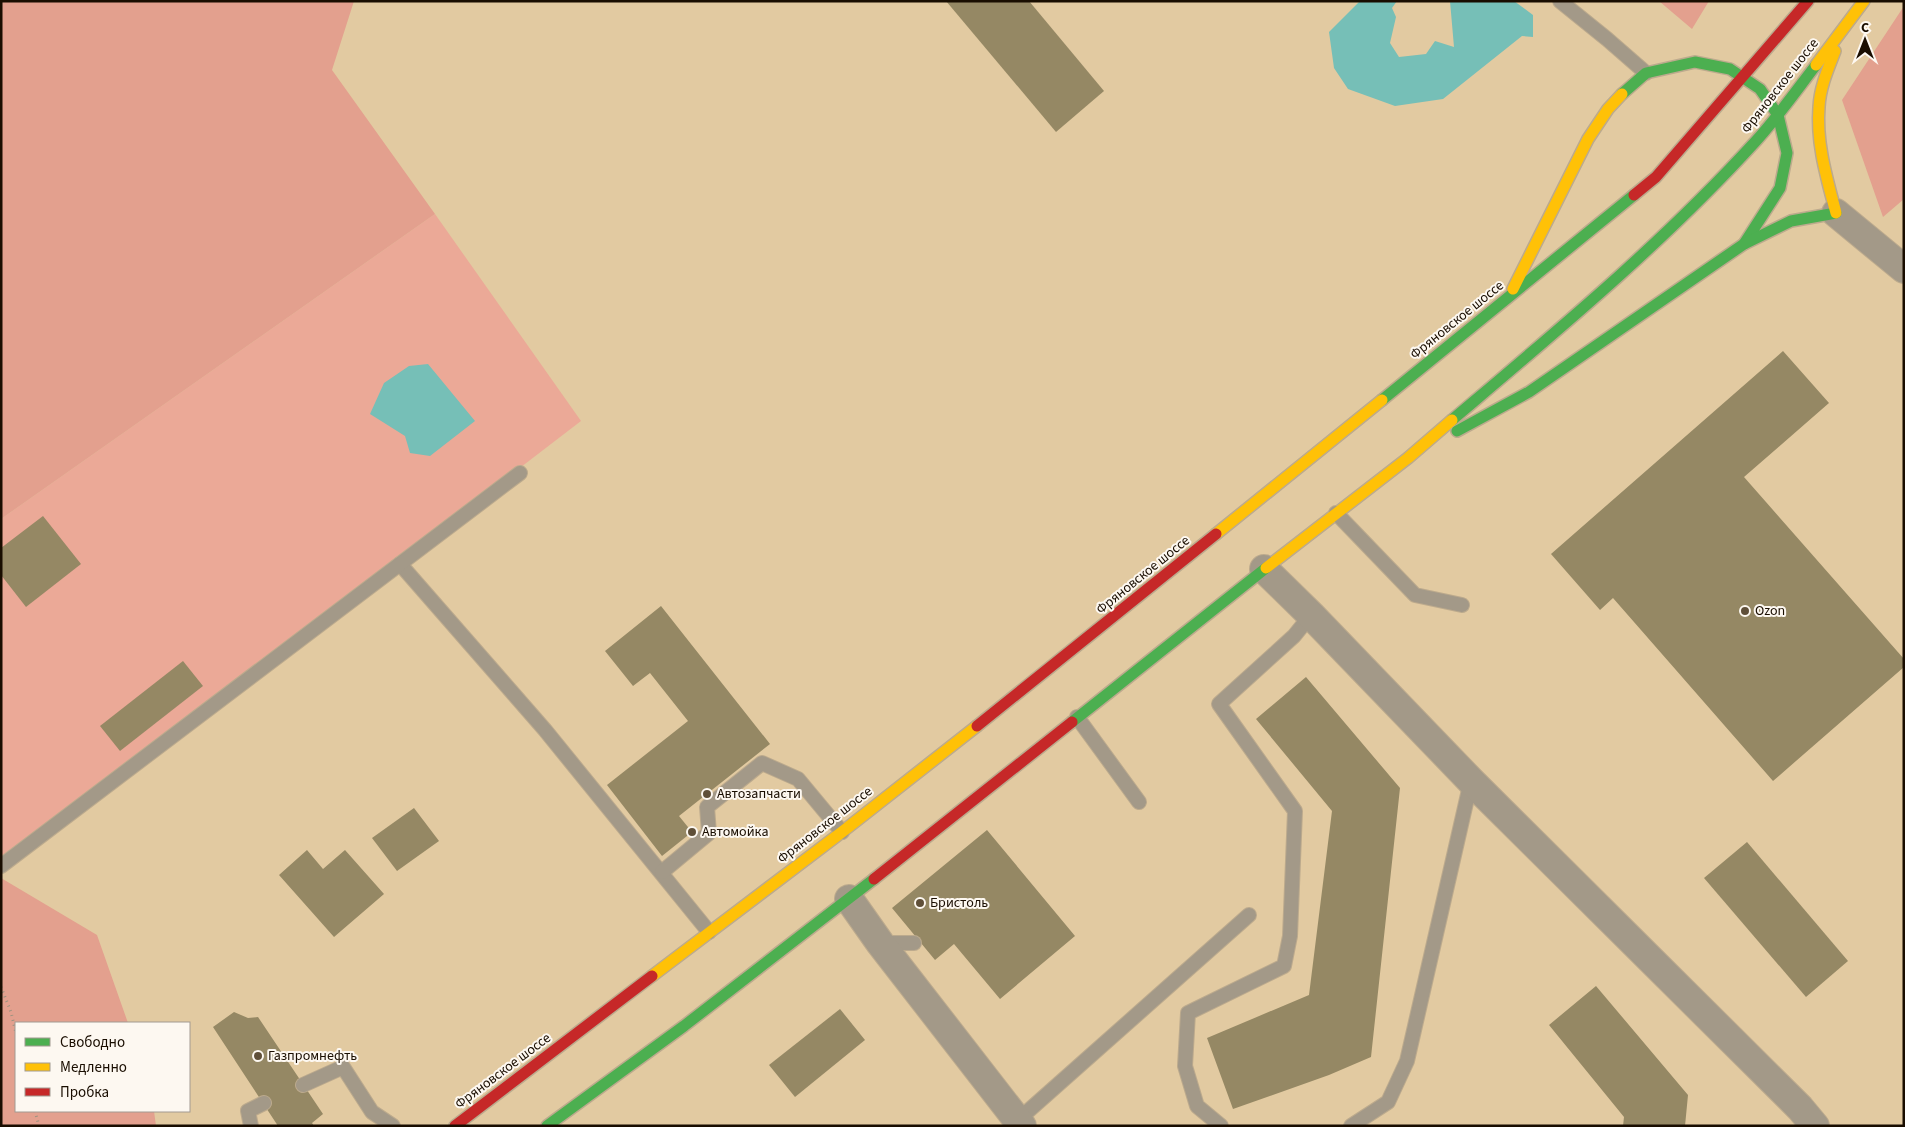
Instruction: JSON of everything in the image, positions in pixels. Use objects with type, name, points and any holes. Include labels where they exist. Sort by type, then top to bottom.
[{"type":"main road","name":"Фряновское шоссе","points":[[455,1126],[842,832],[1120,613],[1656,177],[1808,1]]},
{"type":"main road","name":"Фряновское шоссе","points":[[547,1126],[684,1026],[849,899],[1264,569],[1408,458],[1575,316],[1682,218],[1756,141],[1778,115],[1864,1]]},
{"type":"main road","points":[[1836,213],[1822,158],[1819,106],[1828,68],[1845,27]]},
{"type":"main road","points":[[1509,297],[1588,139],[1608,109],[1629,87],[1646,73],[1695,62],[1730,69],[1760,88],[1799,150]]},
{"type":"main road","points":[[1744,244],[1780,188],[1786,153],[1778,115]]},
{"type":"main road","points":[[1816,179],[1836,213]]},
{"type":"main road","points":[[1408,458],[1529,392],[1744,244],[1791,221],[1836,213]]},
{"type":"street","points":[[1836,213],[1904,269]]},
{"type":"street","points":[[1264,569],[1471,780],[1800,1108],[1815,1126]]},
{"type":"street","points":[[849,899],[880,943],[1020,1123]]},
{"type":"lane","points":[[1560,1],[1607,38],[1646,73]]},
{"type":"lane","points":[[1,866],[520,473]]},
{"type":"lane","points":[[1336,513],[1415,595],[1462,605]]},
{"type":"lane","points":[[400,564],[545,730],[709,932]]},
{"type":"lane","points":[[1221,1126],[1198,1106],[1185,1066],[1188,1013],[1284,966],[1290,936],[1295,811],[1219,704],[1294,636],[1311,616]]},
{"type":"lane","points":[[1077,717],[1139,802]]},
{"type":"lane","points":[[662,872],[709,833],[706,807],[762,763],[798,779],[842,832]]},
{"type":"lane","points":[[1351,1126],[1388,1102],[1407,1061],[1471,780]]},
{"type":"lane","points":[[1020,1123],[1249,915]]},
{"type":"lane","points":[[880,943],[914,943]]},
{"type":"lane","points":[[303,1085],[344,1067],[372,1112],[393,1126]]},
{"type":"lane","points":[[251,1126],[248,1111],[264,1103]]},
{"type":"path","points":[[1,987],[11,1012],[15,1029]]},
{"type":"path","points":[[35,1112],[39,1126]]},
{"type":"shaded area","points":[[1,1],[354,1],[332,70],[435,214],[1,519]]},
{"type":"shaded area","points":[[1659,1],[1709,1],[1692,29]]},
{"type":"shaded area","points":[[1904,6],[1904,199],[1883,217],[1842,100]]},
{"type":"shaded area","points":[[435,214],[581,421],[1,865],[1,519]]},
{"type":"shaded area","points":[[1,878],[97,935],[128,1022],[15,1022],[15,1112],[154,1112],[156,1126],[1,1126]]},
{"type":"water","points":[[1360,1],[1397,1],[1392,8],[1396,17],[1390,43],[1399,57],[1426,54],[1435,41],[1454,47],[1450,1],[1514,1],[1533,15],[1533,37],[1522,36],[1443,99],[1395,106],[1348,89],[1334,68],[1329,32]]},
{"type":"water","points":[[428,364],[475,421],[430,456],[410,453],[405,436],[370,414],[384,383],[409,366]]},
{"type":"building","points":[[946,1],[1029,1],[1104,91],[1056,132]]},
{"type":"building","points":[[1783,351],[1829,403],[1744,477],[1904,659],[1904,667],[1773,781],[1613,598],[1600,610],[1551,554]]},
{"type":"building","points":[[43,516],[81,564],[26,607],[1,575],[1,548]]},
{"type":"building","points":[[661,606],[770,744],[679,816],[692,832],[662,856],[607,785],[688,721],[650,673],[633,686],[605,651]]},
{"type":"building","points":[[183,661],[203,686],[120,751],[100,726]]},
{"type":"building","points":[[1306,677],[1400,788],[1371,1057],[1329,1075],[1233,1109],[1207,1038],[1309,995],[1332,811],[1256,719]]},
{"type":"building","points":[[414,808],[439,841],[397,871],[372,838]]},
{"type":"building","points":[[987,830],[1075,936],[1000,999],[954,944],[935,960],[892,908]]},
{"type":"building","points":[[1747,842],[1848,961],[1806,997],[1704,878]]},
{"type":"building","points":[[307,850],[323,869],[345,850],[384,894],[334,937],[279,875]]},
{"type":"building","points":[[1596,986],[1688,1095],[1685,1126],[1623,1126],[1624,1117],[1549,1025]]},
{"type":"building","points":[[840,1009],[865,1040],[795,1097],[769,1065]]},
{"type":"building","name":"Газпромнефть","points":[[234,1012],[248,1018],[258,1017],[323,1114],[312,1123],[314,1126],[278,1126],[213,1027]]},
{"type":"traffic: fast","points":[[1622,94],[1646,73],[1695,62],[1730,69],[1760,89],[1778,115],[1787,153],[1780,188],[1744,244]]},
{"type":"traffic: fast","points":[[1452,420],[1608,286],[1684,216],[1763,133],[1816,65]]},
{"type":"traffic: fast","points":[[1382,400],[1634,195]]},
{"type":"traffic: fast","points":[[1457,431],[1529,392],[1744,244],[1791,221],[1836,213]]},
{"type":"traffic: fast","points":[[1072,722],[1266,568]]},
{"type":"traffic: fast","points":[[547,1126],[684,1026],[874,879]]},
{"type":"traffic: slow","points":[[1816,65],[1864,1]]},
{"type":"traffic: slow","points":[[1835,51],[1821,92],[1819,134],[1823,161],[1836,213]]},
{"type":"traffic: slow","points":[[1513,289],[1588,139],[1608,109],[1622,94]]},
{"type":"traffic: slow","points":[[1216,534],[1382,400]]},
{"type":"traffic: slow","points":[[1266,568],[1408,458],[1452,420]]},
{"type":"traffic: slow","points":[[652,976],[842,832],[977,726]]},
{"type":"traffic: jam","points":[[1634,195],[1656,177],[1808,1]]},
{"type":"traffic: jam","points":[[977,726],[1216,534]]},
{"type":"traffic: jam","points":[[874,879],[1072,722]]},
{"type":"traffic: jam","points":[[455,1126],[652,976]]},
{"type":"place","name":"Ozon","points":[[1745,611]]},
{"type":"place","name":"Автозапчасти","points":[[707,794]]},
{"type":"place","name":"Автомойка","points":[[692,832]]},
{"type":"place","name":"Бристоль","points":[[920,903]]},
{"type":"place","name":"Газпромнефть","points":[[258,1056]]}]
